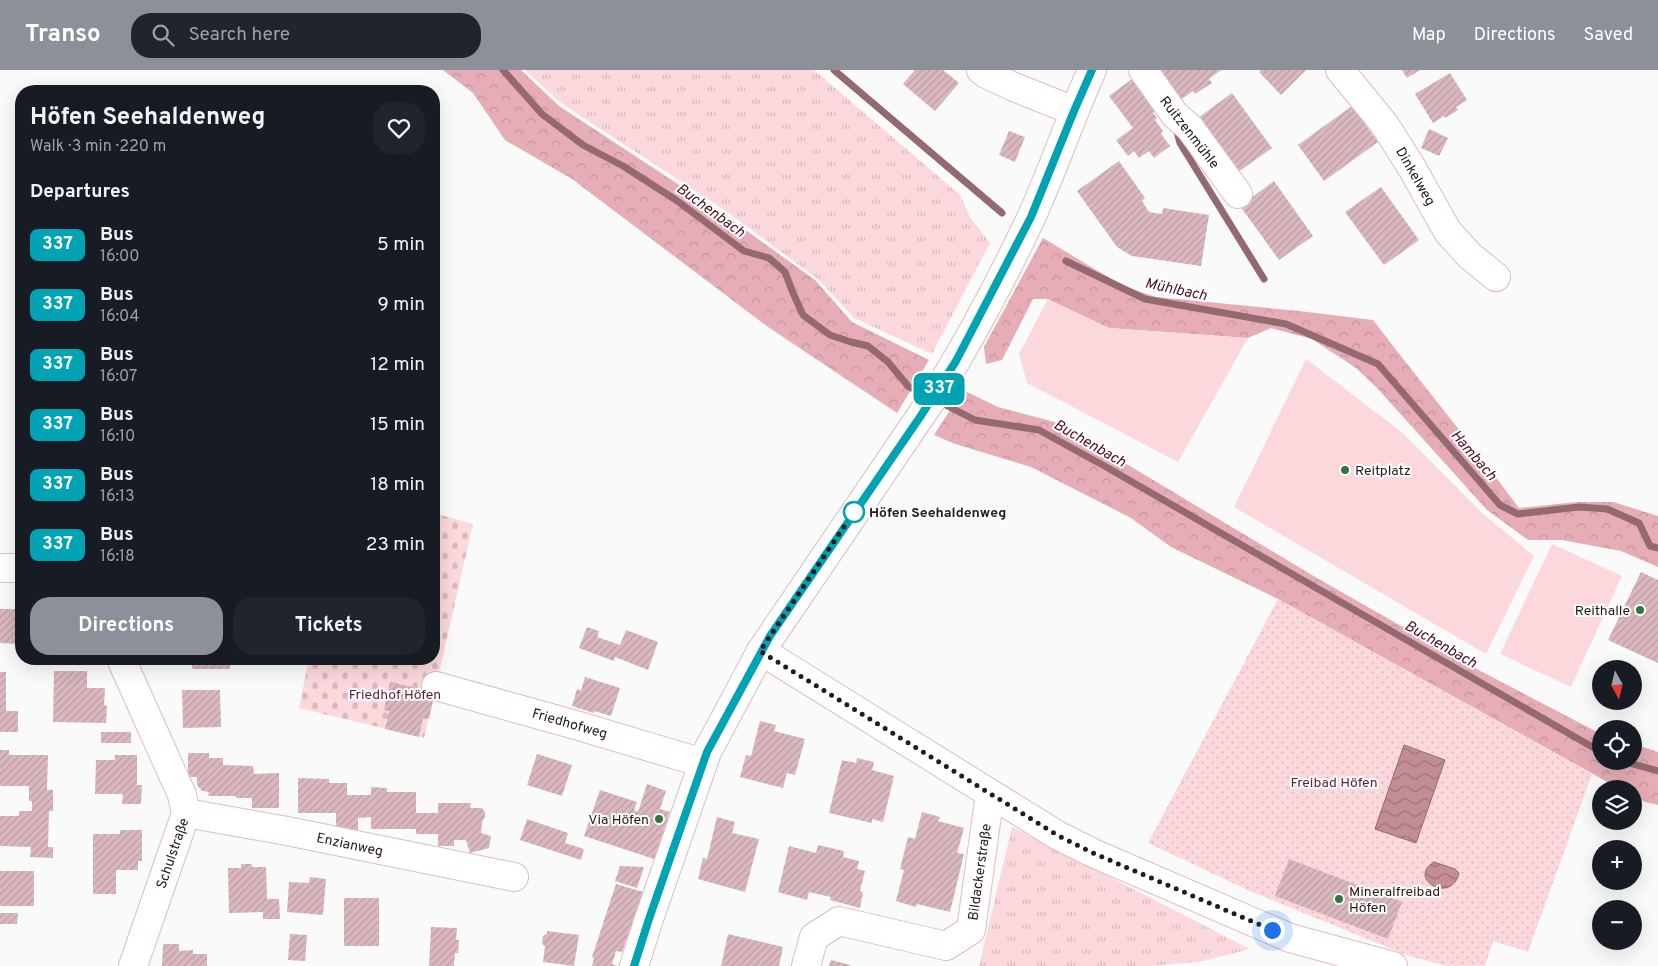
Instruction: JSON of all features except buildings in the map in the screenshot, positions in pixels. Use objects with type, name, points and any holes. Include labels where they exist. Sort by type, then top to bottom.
[{"type":"street","points":[[981,70],[1014,87],[1074,111]]},
{"type":"street","points":[[634,966],[707,752],[765,643],[941,386],[956,361],[1031,217],[1092,70]]},
{"type":"street","name":"Ruitzenmühle","points":[[1143,70],[1175,115],[1190,128],[1238,194]]},
{"type":"street","name":"Dinkelweg","points":[[1340,70],[1385,126],[1412,168],[1448,232],[1470,256],[1496,277]]},
{"type":"street","points":[[0,568],[15,568]]},
{"type":"street","points":[[765,643],[990,794],[1057,835],[1093,853],[1290,938],[1393,966]]},
{"type":"street","name":"Schulstraße","points":[[124,665],[182,795],[186,814],[133,966]]},
{"type":"street","name":"Friedhofweg","points":[[436,686],[579,726],[703,764]]},
{"type":"street","name":"Bildackerstraße","points":[[806,966],[814,937],[839,921],[946,946],[971,930],[990,794]]},
{"type":"street","name":"Enzianweg","points":[[186,814],[287,831],[514,877]]},
{"type":"green space","points":[[443,70],[521,70],[559,106],[722,213],[815,280],[852,322],[929,360],[897,413],[768,327],[572,179],[505,140],[473,93]]},
{"type":"green space","points":[[525,70],[814,70],[960,195],[970,217],[990,243],[932,354],[854,318],[819,280],[726,211],[561,103]]},
{"type":"green space","points":[[1043,238],[1123,286],[1156,297],[1373,320],[1519,508],[1577,502],[1613,502],[1658,516],[1658,567],[1621,551],[1562,540],[1528,540],[1487,510],[1378,389],[1356,368],[1312,339],[1271,328],[1248,338],[1109,328],[1047,299],[1033,299],[1002,360],[986,364],[984,347]]},
{"type":"green space","points":[[1048,299],[1109,328],[1248,338],[1178,462],[1027,383],[1019,354]]},
{"type":"green space","name":"Reitplatz","points":[[1306,359],[1403,433],[1481,512],[1534,556],[1486,654],[1234,507]]},
{"type":"green space","points":[[963,390],[998,407],[1058,423],[1317,578],[1473,667],[1592,729],[1592,770],[1642,770],[1642,747],[1658,752],[1658,805],[1642,800],[1642,780],[1604,780],[1278,599],[1171,547],[1131,518],[1031,467],[955,444],[934,435]]},
{"type":"green space","name":"Friedhof Höfen","points":[[440,515],[473,524],[424,738],[299,708],[308,665],[440,665]]},
{"type":"green space","points":[[1552,544],[1622,576],[1571,687],[1500,654]]},
{"type":"green space","name":"Freibad Höfen","points":[[1278,599],[1592,774],[1528,952],[1493,941],[1485,966],[1447,966],[1409,956],[1250,891],[1148,843]]},
{"type":"green space","points":[[1012,827],[1250,949],[1199,962],[1150,966],[979,966]]},
{"type":"water","points":[[1404,745],[1445,760],[1416,843],[1375,829]]},
{"type":"water","points":[[1434,862],[1455,869],[1459,873],[1455,882],[1448,887],[1433,886],[1425,875],[1427,869]]},
{"type":"waterway","name":"Buchenbach","points":[[503,70],[542,114],[583,145],[623,166],[676,200],[744,251],[769,258],[785,272],[803,315],[830,335],[868,346],[888,362],[908,386],[928,396]]},
{"type":"waterway","name":"Mühlbach","points":[[834,70],[1002,213]]},
{"type":"waterway","name":"Hambach","points":[[1176,128],[1180,143],[1264,279]]},
{"type":"waterway","name":"Hambach","points":[[1066,261],[1145,299],[1286,324],[1378,364],[1500,505],[1518,514],[1579,507],[1607,509],[1639,523],[1650,546],[1658,548]]},
{"type":"waterway","name":"Buchenbach","points":[[938,401],[975,420],[1039,430],[1592,747]]},
{"type":"waterway","name":"Buchenbach","points":[[1642,767],[1658,771]]},
{"type":"bus line","name":"337","points":[[634,966],[707,752],[760,651],[941,386],[956,361],[1031,217],[1092,70]]},
{"type":"place","name":"Reitplatz","points":[[1345,470]]},
{"type":"place","name":"Höfen Seehaldenweg","points":[[854,512]]},
{"type":"place","name":"Reithalle","points":[[1640,610]]},
{"type":"place","name":"Via Höfen","points":[[659,819]]},
{"type":"place","name":"Mineralfreibad Höfen","points":[[1339,899]]},
{"type":"route","points":[[854,512],[760,651],[1057,835],[1093,853],[1272,930]]}]
